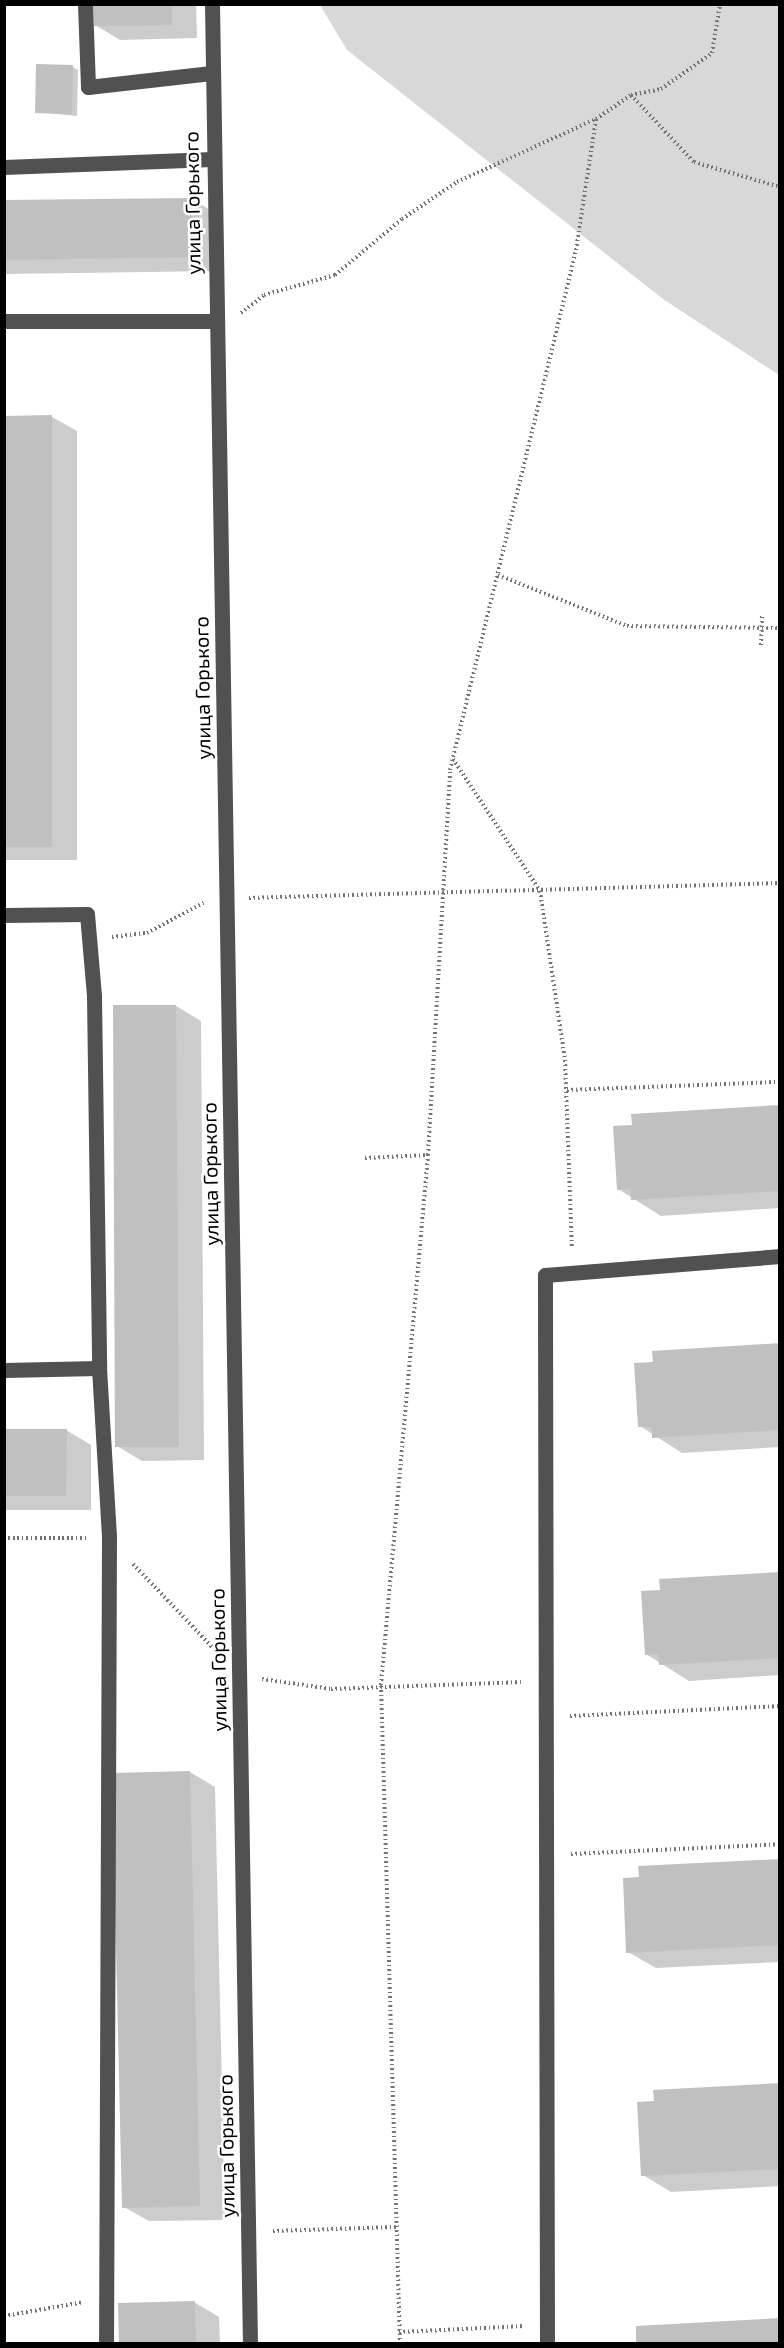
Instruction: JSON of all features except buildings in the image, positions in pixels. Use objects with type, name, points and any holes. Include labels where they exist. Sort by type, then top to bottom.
[{"type":"street","points":[[85,4],[88,87],[211,73]]},
{"type":"street","name":"улица Горького","points":[[212,4],[212,159],[227,898],[250,2343]]},
{"type":"street","points":[[4,167],[212,159]]},
{"type":"street","points":[[4,321],[215,327]]},
{"type":"street","points":[[4,915],[87,914],[94,996],[99,1368],[109,1538],[109,2231],[104,2299],[106,2343]]},
{"type":"street","points":[[548,2343],[545,1275],[780,1256]]},
{"type":"street","points":[[4,1370],[99,1368]]},
{"type":"path","points":[[215,327],[264,295],[335,275],[402,219],[457,182],[596,119],[631,94],[661,89],[712,53],[720,4]]},
{"type":"path","points":[[631,94],[694,162],[780,187]]},
{"type":"path","points":[[400,2343],[381,1685],[428,1155],[442,893],[452,758],[576,250],[596,119]]},
{"type":"path","points":[[498,575],[627,626],[780,628]]},
{"type":"path","points":[[761,645],[762,614]]},
{"type":"path","points":[[452,758],[540,891],[567,1090],[573,1273]]},
{"type":"path","points":[[112,937],[147,933],[192,904],[227,898],[780,883]]},
{"type":"path","points":[[567,1090],[780,1082]]},
{"type":"path","points":[[365,1158],[428,1155]]},
{"type":"path","points":[[4,1538],[109,1538],[239,1676],[331,1689],[381,1685],[545,1681]]},
{"type":"path","points":[[546,1718],[780,1706]]},
{"type":"path","points":[[546,1855],[780,1844]]},
{"type":"path","points":[[248,2232],[396,2227]]},
{"type":"path","points":[[4,2316],[104,2299]]},
{"type":"path","points":[[399,2332],[547,2325]]},
{"type":"shaded area","points":[[320,5],[779,5],[779,375],[663,299],[347,50]]}]
